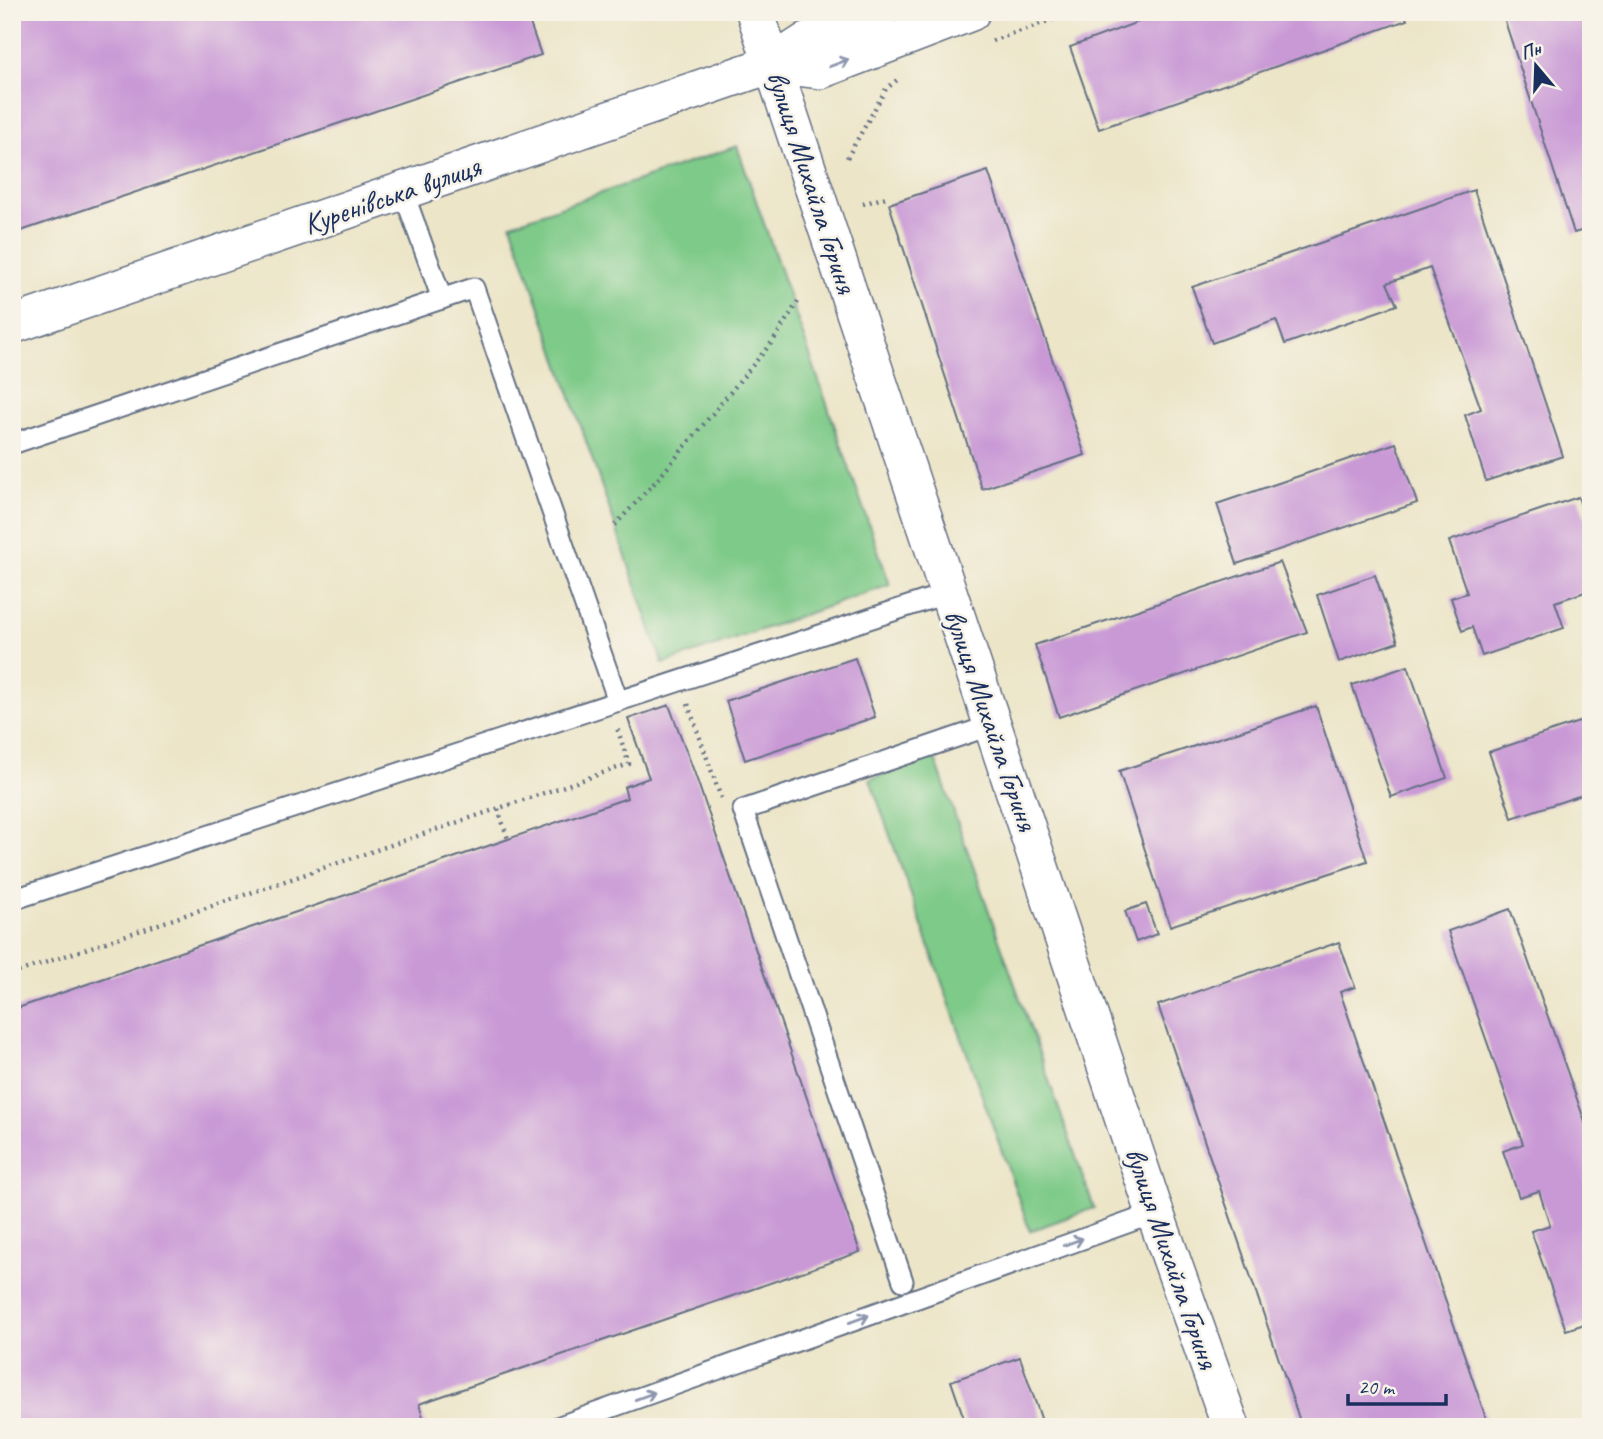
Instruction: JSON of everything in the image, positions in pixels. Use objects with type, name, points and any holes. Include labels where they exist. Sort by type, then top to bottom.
[{"type":"street","name":"вулиця Михайла Гориня","points":[[755,12],[1155,1213],[1231,1427]]},
{"type":"street","name":"Куренівська вулиця","points":[[12,325],[772,64],[809,40],[878,12]]},
{"type":"street","name":"Куренівська вулиця","points":[[772,64],[820,70],[975,29]]},
{"type":"lane","points":[[403,191],[442,299]]},
{"type":"lane","points":[[12,444],[474,288],[618,701]]},
{"type":"lane","points":[[12,900],[948,593]]},
{"type":"lane","points":[[903,1281],[743,810],[992,726]]},
{"type":"lane","points":[[558,1427],[1155,1213]]},
{"type":"path","points":[[975,29],[1057,18],[1064,12]]},
{"type":"path","points":[[846,158],[886,89],[907,72]]},
{"type":"path","points":[[863,204],[886,197]]},
{"type":"path","points":[[615,525],[658,479],[773,341],[799,300]]},
{"type":"path","points":[[12,974],[629,764]]},
{"type":"path","points":[[498,809],[508,839]]},
{"type":"green space","points":[[737,146],[890,585],[663,664],[511,224]]},
{"type":"green space","points":[[934,756],[1094,1208],[1030,1231],[870,779]]},
{"type":"building","points":[[12,12],[526,12],[541,55],[12,234]]},
{"type":"building","points":[[1165,12],[1404,12],[1407,20],[1099,129],[1070,47]]},
{"type":"building","points":[[1502,12],[1585,12],[1591,30],[1591,228],[1574,233]]},
{"type":"building","points":[[988,171],[1085,455],[982,489],[889,204]]},
{"type":"building","points":[[1474,190],[1563,456],[1486,481],[1465,415],[1481,409],[1430,268],[1387,283],[1397,305],[1285,344],[1276,320],[1212,343],[1192,287]]},
{"type":"building","points":[[1396,443],[1417,503],[1237,564],[1217,504]]},
{"type":"building","points":[[1578,497],[1591,533],[1591,590],[1555,602],[1564,628],[1482,656],[1472,627],[1462,631],[1451,598],[1467,593],[1449,541]]},
{"type":"building","points":[[1280,562],[1307,632],[1059,717],[1035,645]]},
{"type":"building","points":[[1375,575],[1398,642],[1339,662],[1317,595]]},
{"type":"building","points":[[855,658],[875,717],[745,760],[726,701]]},
{"type":"building","points":[[1408,666],[1447,778],[1391,797],[1352,685]]},
{"type":"building","points":[[669,705],[860,1252],[419,1404],[426,1427],[12,1427],[12,1010],[627,798],[624,787],[649,778],[628,719]]},
{"type":"building","points":[[1316,706],[1367,861],[1170,926],[1119,771]]},
{"type":"building","points":[[1591,718],[1591,792],[1512,818],[1489,752]]},
{"type":"building","points":[[1146,904],[1157,934],[1136,942],[1125,911]]},
{"type":"building","points":[[1510,909],[1591,1139],[1591,1322],[1566,1330],[1531,1231],[1550,1225],[1539,1191],[1519,1197],[1503,1151],[1523,1144],[1448,931]]},
{"type":"building","points":[[1339,942],[1355,987],[1340,992],[1489,1427],[1302,1427],[1158,1005]]},
{"type":"building","points":[[1020,1357],[1044,1427],[967,1427],[951,1381]]}]
